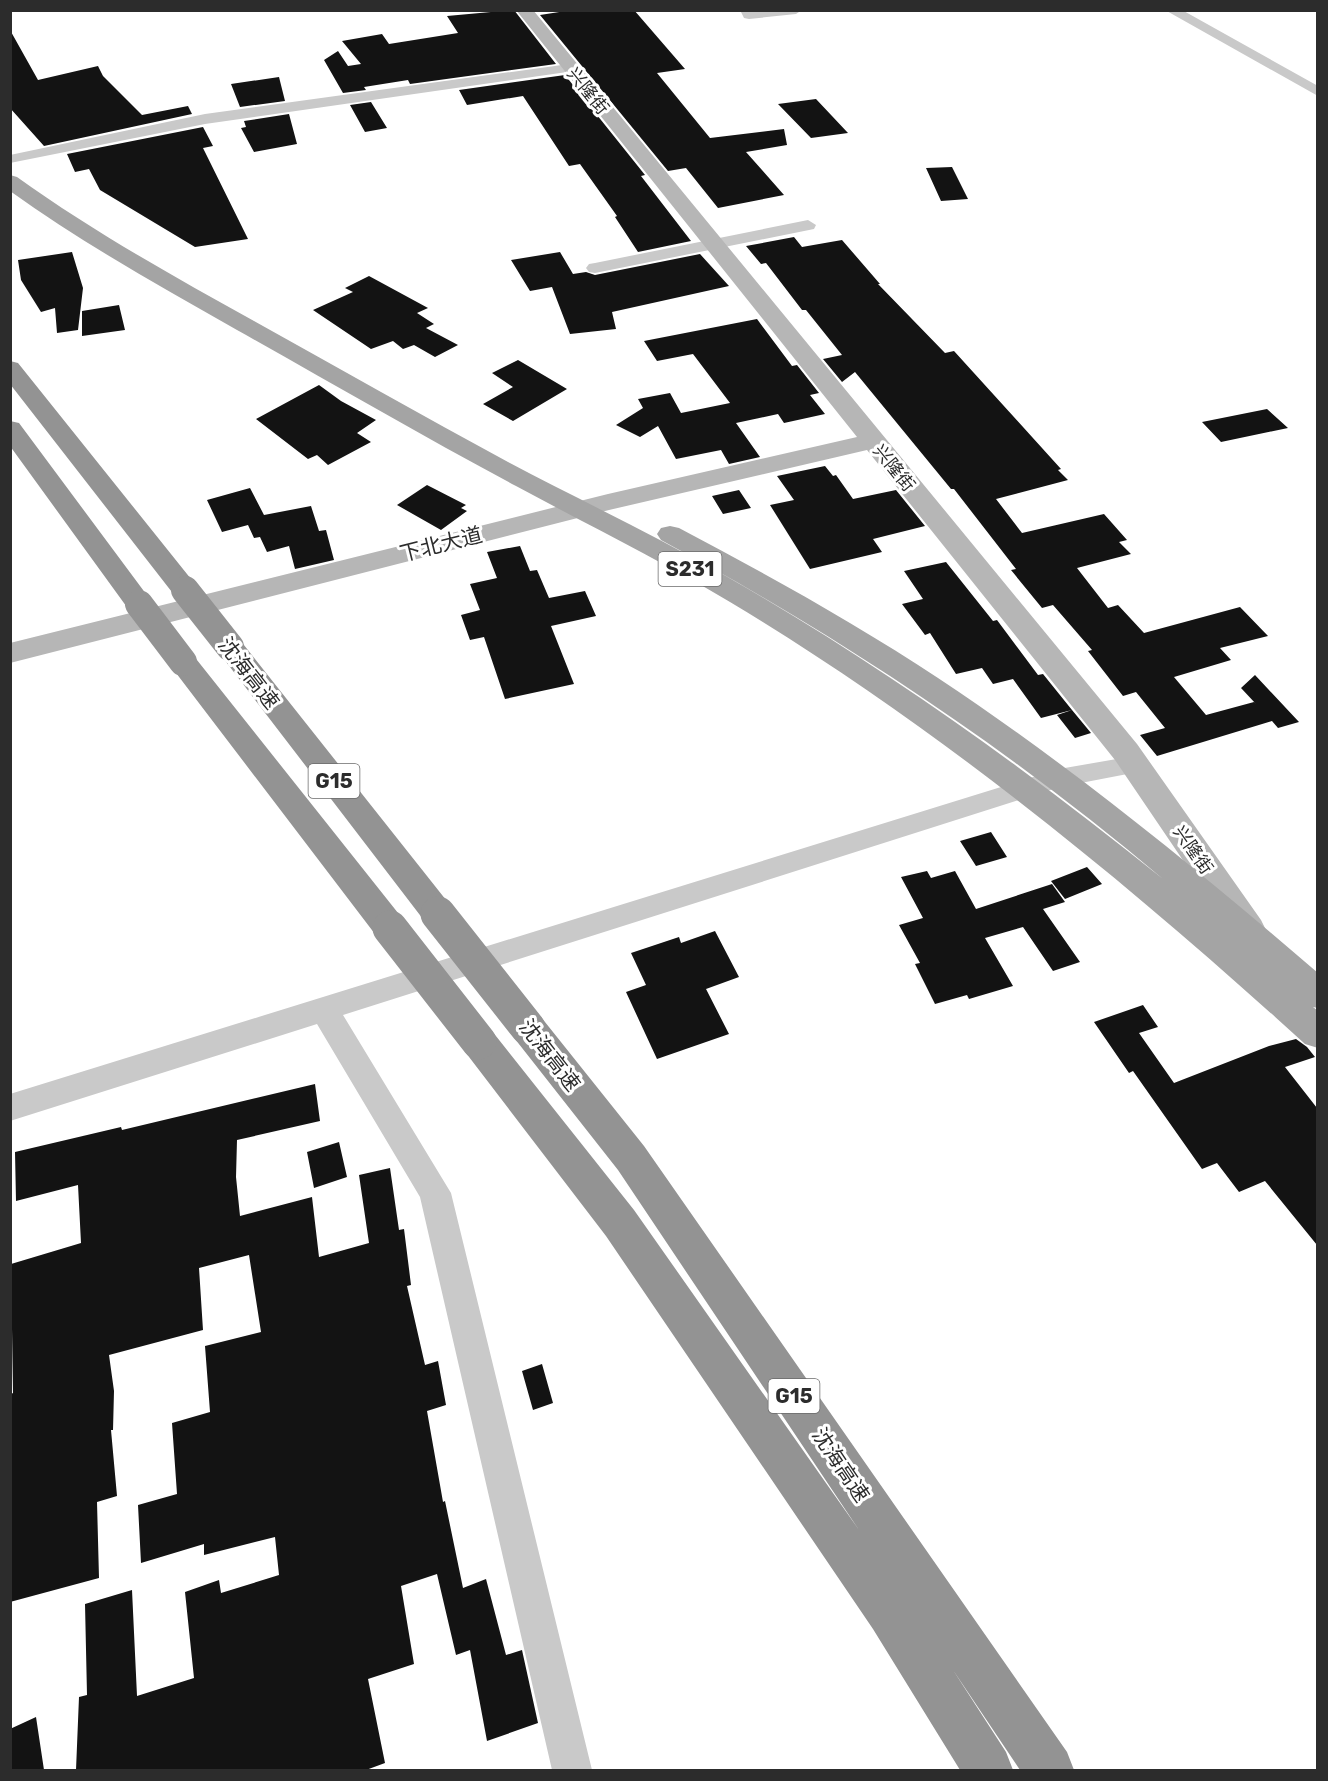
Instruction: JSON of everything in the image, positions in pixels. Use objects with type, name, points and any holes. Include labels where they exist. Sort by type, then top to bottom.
[{"type":"highway","name":"沈海高速","points":[[10,368],[632,1158],[1049,1770]]},
{"type":"highway","name":"沈海高速","points":[[10,428],[183,662],[620,1223],[889,1613],[988,1770]]},
{"type":"main road","name":"S231","points":[[12,166],[146,249],[608,502],[721,559],[778,592],[927,686],[1059,778],[1252,934]]},
{"type":"main road","name":"S231","points":[[12,166],[59,217],[139,266],[739,596],[888,688],[1027,788],[1225,948],[1317,1033]]},
{"type":"main road","points":[[1252,934],[1317,994]]},
{"type":"street","name":"兴隆街","points":[[524,10],[1134,765],[1252,934]]},
{"type":"street","points":[[746,10],[750,15],[796,10]]},
{"type":"street","points":[[1170,10],[1317,92]]},
{"type":"street","points":[[12,166],[205,119],[569,68]]},
{"type":"street","points":[[595,268],[808,225]]},
{"type":"street","name":"下北大道","points":[[10,653],[579,509],[872,441]]},
{"type":"street","points":[[10,1132],[11,1108],[1059,778],[1134,765]]},
{"type":"street","points":[[324,1009],[435,1193],[572,1770]]},
{"type":"building","points":[[514,10],[556,64],[410,84],[408,80],[343,93],[324,60],[338,51],[348,66],[361,64],[342,41],[382,34],[389,44],[458,33],[447,16]]},
{"type":"building","points":[[572,10],[634,10],[685,69],[657,73],[710,138],[784,129],[787,145],[746,152],[784,195],[718,208],[686,168],[668,171],[540,15]]},
{"type":"building","points":[[10,30],[38,80],[98,66],[103,76],[142,115],[188,106],[192,114],[44,146],[10,108]]},
{"type":"building","points":[[565,75],[645,175],[641,176],[691,241],[638,252],[615,217],[617,216],[580,164],[569,166],[523,96],[467,105],[459,90]]},
{"type":"building","points":[[279,77],[285,101],[240,107],[231,84]]},
{"type":"building","points":[[816,99],[848,133],[811,138],[778,104]]},
{"type":"building","points":[[371,102],[387,128],[365,132],[350,105]]},
{"type":"building","points":[[289,114],[297,144],[254,152],[241,128],[246,127],[244,121]]},
{"type":"building","points":[[203,127],[213,146],[203,148],[248,239],[195,247],[100,190],[89,169],[75,172],[67,154]]},
{"type":"building","points":[[952,167],[968,199],[941,201],[926,168]]},
{"type":"building","points":[[794,237],[802,247],[842,240],[880,284],[878,284],[945,353],[954,351],[1061,469],[1058,470],[1068,480],[996,499],[1022,533],[1104,514],[1127,540],[1119,542],[1131,554],[1077,568],[1108,608],[1118,605],[1144,633],[1240,607],[1268,636],[1220,648],[1231,660],[1174,677],[1206,715],[1254,702],[1256,704],[1241,688],[1255,675],[1299,722],[1278,728],[1272,721],[1157,756],[1140,735],[1165,728],[1136,692],[1123,696],[1088,651],[1092,650],[1053,605],[1042,608],[1011,570],[1016,569],[954,489],[951,489],[855,372],[842,382],[823,359],[842,355],[806,310],[802,310],[766,263],[761,264],[746,246]]},
{"type":"building","points":[[72,252],[83,288],[78,330],[57,333],[55,308],[41,312],[21,280],[18,260]]},
{"type":"building","points":[[560,252],[573,274],[586,272],[595,275],[700,254],[729,286],[612,312],[616,329],[570,334],[552,287],[530,291],[511,260]]},
{"type":"building","points":[[369,276],[428,308],[417,313],[434,324],[426,328],[458,345],[435,357],[414,345],[403,349],[393,341],[371,349],[313,310],[353,292],[345,288]]},
{"type":"building","points":[[119,305],[125,330],[82,336],[82,311]]},
{"type":"building","points":[[757,319],[792,366],[797,365],[819,393],[810,395],[825,414],[784,423],[778,414],[736,423],[760,457],[729,464],[721,450],[676,459],[658,426],[640,437],[616,425],[643,408],[638,399],[670,393],[681,413],[730,403],[693,354],[657,361],[644,341]]},
{"type":"building","points":[[518,360],[567,389],[513,421],[483,404],[513,387],[492,373]]},
{"type":"building","points":[[319,385],[341,401],[376,420],[357,433],[371,442],[328,465],[317,455],[308,459],[256,419]]},
{"type":"building","points":[[1267,409],[1288,428],[1221,442],[1202,422]]},
{"type":"building","points":[[825,466],[833,476],[836,475],[853,499],[896,490],[925,526],[873,539],[882,552],[810,569],[770,505],[794,500],[777,476]]},
{"type":"building","points":[[427,485],[466,505],[461,508],[467,511],[441,530],[397,505]]},
{"type":"building","points":[[250,488],[264,515],[311,506],[319,531],[326,530],[334,560],[295,569],[289,546],[267,552],[260,537],[254,538],[248,525],[222,532],[207,500]]},
{"type":"building","points":[[739,490],[751,508],[723,514],[712,496]]},
{"type":"building","points":[[520,546],[530,571],[537,570],[549,598],[585,591],[596,616],[551,626],[574,684],[505,699],[484,637],[470,640],[461,615],[480,610],[470,584],[497,578],[487,552]]},
{"type":"building","points":[[946,562],[993,621],[997,620],[1038,675],[1043,674],[1072,710],[1041,718],[1013,679],[993,684],[982,668],[956,674],[930,633],[925,635],[902,604],[923,599],[904,571]]},
{"type":"building","points":[[1072,710],[1091,733],[1075,738],[1057,715]]},
{"type":"building","points":[[991,832],[1007,857],[976,866],[960,841]]},
{"type":"building","points":[[1087,867],[1102,884],[1065,899],[1051,881]]},
{"type":"building","points":[[927,871],[931,878],[955,871],[976,909],[1052,884],[1065,902],[1043,909],[1080,962],[1053,971],[1023,927],[985,938],[1013,986],[969,999],[967,995],[935,1004],[915,964],[920,963],[899,925],[923,918],[901,877]]},
{"type":"building","points":[[715,931],[739,977],[706,989],[729,1034],[657,1059],[626,992],[646,985],[631,953],[679,937],[681,943]]},
{"type":"building","points":[[1143,1005],[1158,1027],[1139,1033],[1174,1083],[1269,1046],[1296,1039],[1315,1057],[1285,1067],[1317,1108],[1317,1245],[1265,1181],[1239,1192],[1217,1163],[1202,1169],[1133,1071],[1129,1073],[1094,1022]]},
{"type":"building","points":[[315,1084],[320,1121],[237,1140],[236,1177],[240,1216],[312,1197],[319,1257],[369,1243],[359,1175],[390,1168],[399,1230],[404,1229],[411,1285],[407,1286],[425,1365],[438,1361],[446,1405],[427,1411],[443,1502],[445,1501],[463,1588],[486,1579],[506,1655],[522,1650],[538,1723],[487,1741],[470,1650],[456,1655],[437,1574],[401,1586],[414,1664],[368,1679],[385,1763],[366,1770],[76,1770],[79,1697],[87,1695],[85,1604],[132,1590],[137,1696],[194,1678],[185,1592],[219,1580],[221,1593],[279,1575],[275,1537],[204,1555],[204,1544],[141,1563],[138,1505],[177,1494],[172,1423],[210,1412],[205,1346],[261,1332],[249,1255],[199,1268],[203,1330],[109,1355],[114,1391],[113,1430],[111,1430],[117,1496],[97,1502],[99,1578],[10,1602],[10,1431],[11,1394],[13,1393],[11,1264],[81,1243],[78,1185],[16,1201],[15,1152],[121,1127],[122,1130]]},
{"type":"building","points":[[339,1142],[347,1177],[314,1188],[307,1152]]},
{"type":"building","points":[[542,1364],[553,1403],[533,1410],[522,1371]]},
{"type":"building","points":[[36,1717],[44,1770],[10,1770],[10,1729]]}]
